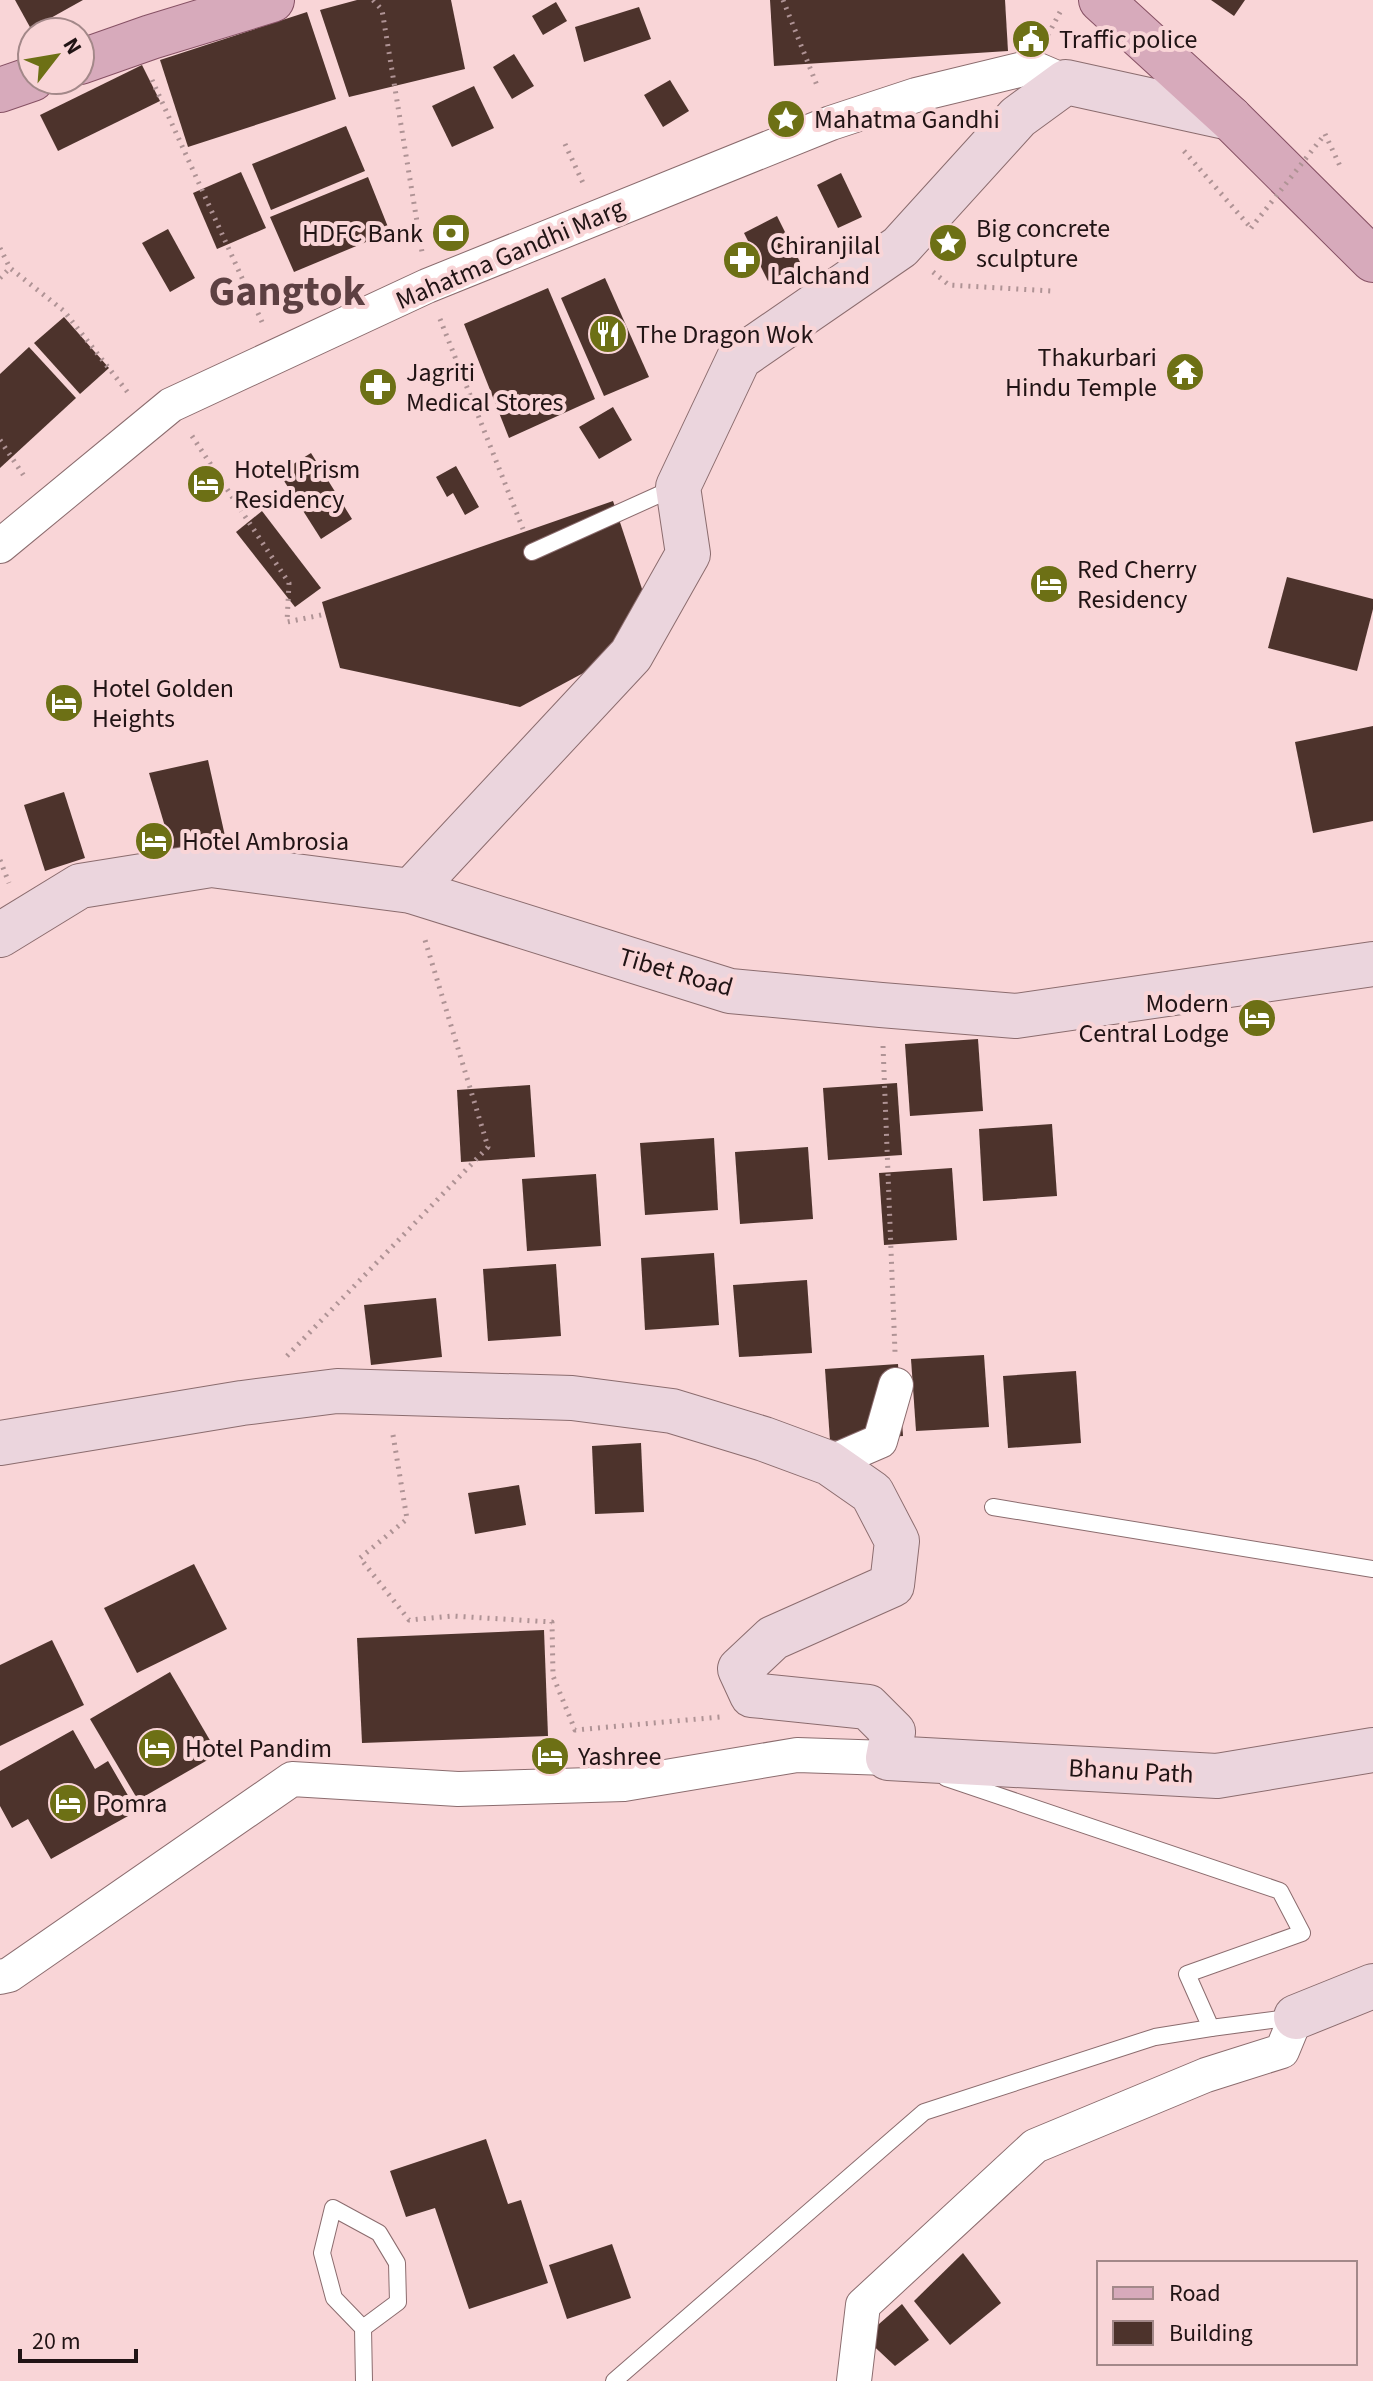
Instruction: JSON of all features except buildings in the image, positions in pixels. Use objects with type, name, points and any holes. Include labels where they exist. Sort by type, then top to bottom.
[{"type":"main road","points":[[96,56],[272,0]]},
{"type":"main road","points":[[1101,0],[1230,118],[1373,260]]},
{"type":"street","name":"Mahatma Gandhi Marg","points":[[0,546],[162,414],[427,286],[831,123],[916,95],[1031,67],[1066,82]]},
{"type":"street","points":[[411,891],[631,655],[688,554],[678,487],[739,358],[900,247],[1018,117],[1066,82],[1230,118]]},
{"type":"street","name":"Tibet Road","points":[[0,935],[80,886],[211,865],[411,891],[730,991],[881,1005],[1016,1016],[1373,964]]},
{"type":"street","points":[[829,1463],[880,1441],[896,1385]]},
{"type":"street","points":[[0,1443],[242,1403],[337,1391],[572,1398],[672,1411],[829,1463],[872,1493],[897,1541],[892,1585],[773,1638],[740,1669],[752,1695],[868,1707],[893,1732],[888,1758],[797,1755],[624,1784],[458,1789],[292,1779],[9,1975],[0,1977]]},
{"type":"street","name":"Bhanu Path","points":[[888,1758],[1217,1776],[1373,1750]]},
{"type":"street","points":[[839,2381],[863,2305],[1035,2146],[1206,2075],[1282,2051],[1296,2017],[1373,1986]]},
{"type":"street","points":[[854,2381],[863,2305]]},
{"type":"lane","points":[[532,552],[678,487]]},
{"type":"lane","points":[[993,1507],[1373,1569]]},
{"type":"lane","points":[[888,1758],[1280,1891],[1302,1933],[1187,1974],[1211,2028]]},
{"type":"lane","points":[[614,2381],[924,2112],[1155,2037],[1296,2017]]},
{"type":"lane","points":[[363,2328],[398,2302],[397,2263],[379,2233],[333,2208],[322,2253],[334,2298],[363,2328],[364,2381]]},
{"type":"path","points":[[376,0],[382,10],[427,286],[532,552]]},
{"type":"path","points":[[783,0],[831,123]]},
{"type":"path","points":[[135,42],[277,356]]},
{"type":"path","points":[[1179,146],[1251,228],[1325,134]]},
{"type":"path","points":[[900,247],[949,285],[1052,291]]},
{"type":"path","points":[[0,248],[10,268],[64,311],[162,414],[289,583],[287,622],[326,614]]},
{"type":"path","points":[[0,278],[10,268]]},
{"type":"path","points":[[0,440],[46,509]]},
{"type":"path","points":[[285,1358],[488,1147],[411,891]]},
{"type":"path","points":[[881,1005],[896,1385]]},
{"type":"path","points":[[388,1426],[394,1438],[407,1519],[360,1558],[409,1620],[452,1616],[552,1622],[553,1676],[575,1730],[727,1716]]},
{"type":"place","name":"Traffic police","points":[[1031,39]]},
{"type":"place","name":"Mahatma Gandhi","points":[[786,119]]},
{"type":"place","name":"HDFC Bank","points":[[451,233]]},
{"type":"place","name":"Big concrete sculpture","points":[[948,243]]},
{"type":"place","name":"Chiranjilal Lalchand","points":[[742,260]]},
{"type":"place","name":"The Dragon Wok","points":[[608,334]]},
{"type":"place","name":"Thakurbari Hindu Temple","points":[[1185,372]]},
{"type":"place","name":"Jagriti Medical Stores","points":[[378,387]]},
{"type":"place","name":"Hotel Prism Residency","points":[[206,484]]},
{"type":"place","name":"Red Cherry Residency","points":[[1049,584]]},
{"type":"place","name":"Hotel Golden Heights","points":[[64,703]]},
{"type":"place","name":"Hotel Ambrosia","points":[[154,841]]},
{"type":"place","name":"Modern Central Lodge","points":[[1257,1018]]},
{"type":"place","name":"Hotel Pandim","points":[[157,1748]]},
{"type":"place","name":"Yashree","points":[[550,1756]]},
{"type":"place","name":"Pomra","points":[[68,1803]]},
{"type":"district","name":"Gangtok","points":[[287,292]]}]
